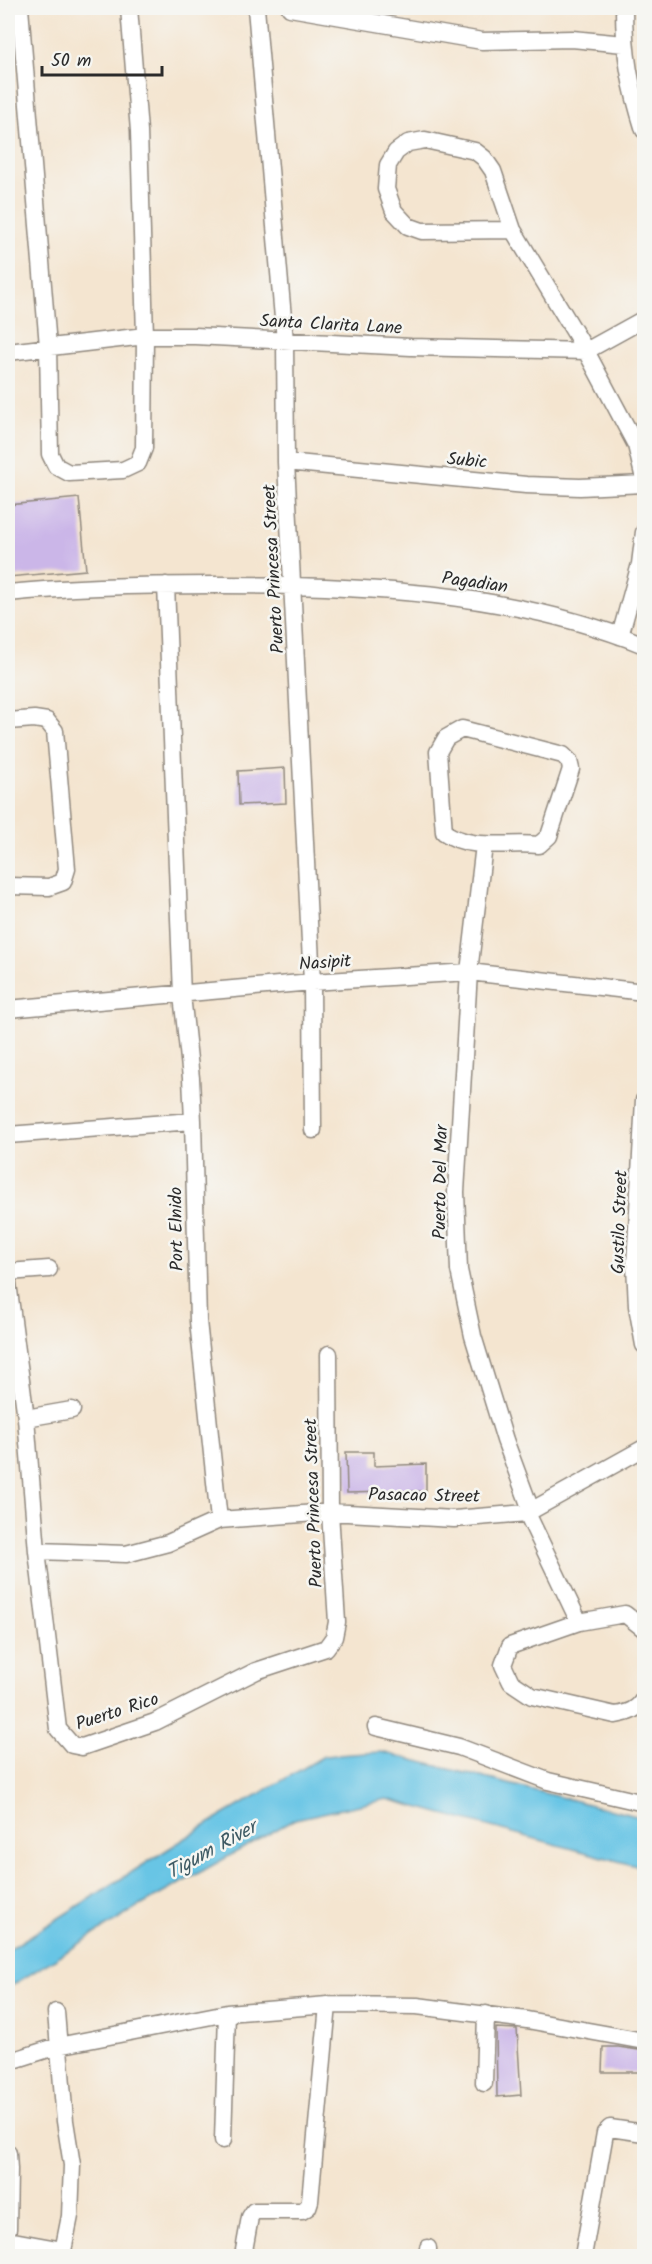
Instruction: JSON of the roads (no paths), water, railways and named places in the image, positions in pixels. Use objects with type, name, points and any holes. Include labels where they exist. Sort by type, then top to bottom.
[{"type":"street","points":[[20,8],[48,346],[50,454],[56,466],[69,473],[123,470],[138,463],[144,448],[145,336],[139,131],[129,8]]},
{"type":"street","name":"Puerto Princesa Street","points":[[256,8],[285,341],[286,462],[294,585],[312,982],[313,1130]]},
{"type":"street","points":[[290,8],[482,41],[572,39],[624,44]]},
{"type":"street","points":[[624,8],[624,44],[631,88],[645,130]]},
{"type":"street","points":[[513,230],[422,231],[408,226],[394,211],[386,189],[388,165],[396,152],[408,143],[425,140],[476,151],[484,158],[493,171],[513,230],[586,351],[636,445],[645,478]]},
{"type":"street","name":"Santa Clarita Lane","points":[[8,352],[145,336],[195,336],[411,347],[586,351],[645,319]]},
{"type":"street","name":"Subic","points":[[286,462],[526,485],[580,487],[645,484]]},
{"type":"street","points":[[620,636],[640,564],[645,532]]},
{"type":"street","name":"Pagadian","points":[[8,593],[49,589],[166,585],[294,585],[452,597],[515,607],[645,645]]},
{"type":"street","name":"Port Elnido","points":[[166,585],[182,994],[193,1121],[198,1321],[219,1520]]},
{"type":"street","points":[[8,721],[34,719],[47,721],[55,731],[67,869],[63,882],[49,887],[8,886]]},
{"type":"street","points":[[462,729],[563,755],[571,770],[549,836],[539,845],[484,845],[452,838],[444,832],[438,752],[446,738],[462,729]]},
{"type":"street","name":"Puerto Del Mar","points":[[484,845],[469,972],[456,1192],[459,1270],[474,1336],[498,1419],[529,1511],[579,1622]]},
{"type":"street","name":"Nasipit","points":[[8,1009],[312,982],[469,972],[645,992]]},
{"type":"street","name":"Gustilo Street","points":[[645,1100],[635,1265],[637,1306],[645,1345]]},
{"type":"street","points":[[8,1135],[193,1121]]},
{"type":"street","points":[[8,1272],[50,1269]]},
{"type":"street","name":"Puerto Rico","points":[[8,1283],[26,1418],[37,1551],[57,1729],[64,1738],[72,1745],[82,1747],[155,1722],[256,1671],[326,1648]]},
{"type":"street","name":"Puerto Princesa Street","points":[[326,1648],[334,1637],[337,1622],[330,1512],[329,1354]]},
{"type":"street","points":[[26,1418],[72,1410]]},
{"type":"street","name":"Pasacao Street","points":[[330,1512],[454,1519],[529,1511],[645,1448]]},
{"type":"street","points":[[37,1551],[126,1554],[168,1543],[219,1520],[330,1512]]},
{"type":"street","points":[[645,1629],[625,1614],[579,1622],[510,1646],[503,1665],[511,1682],[532,1696],[615,1714],[627,1713],[640,1706],[645,1698]]},
{"type":"street","points":[[376,1727],[459,1747],[548,1781],[645,1803]]},
{"type":"street","points":[[243,2256],[250,2217],[254,2211],[302,2211],[308,2207],[328,2006]]},
{"type":"street","points":[[8,2062],[58,2046],[226,2013],[328,2006],[417,2006],[486,2014],[645,2041]]},
{"type":"street","points":[[8,2240],[62,2253],[70,2216],[72,2165],[65,2121],[56,2012]]},
{"type":"street","points":[[223,2140],[226,2013]]},
{"type":"street","points":[[484,2083],[486,2014]]},
{"type":"street","points":[[583,2256],[605,2133],[610,2128],[617,2127],[645,2133]]},
{"type":"street","points":[[8,2153],[8,2229]]},
{"type":"water","name":"Tigum River","points":[[381,1752],[644,1818],[644,1868],[387,1799],[295,1819],[140,1906],[8,1988],[8,1950],[208,1824],[324,1756]]}]
